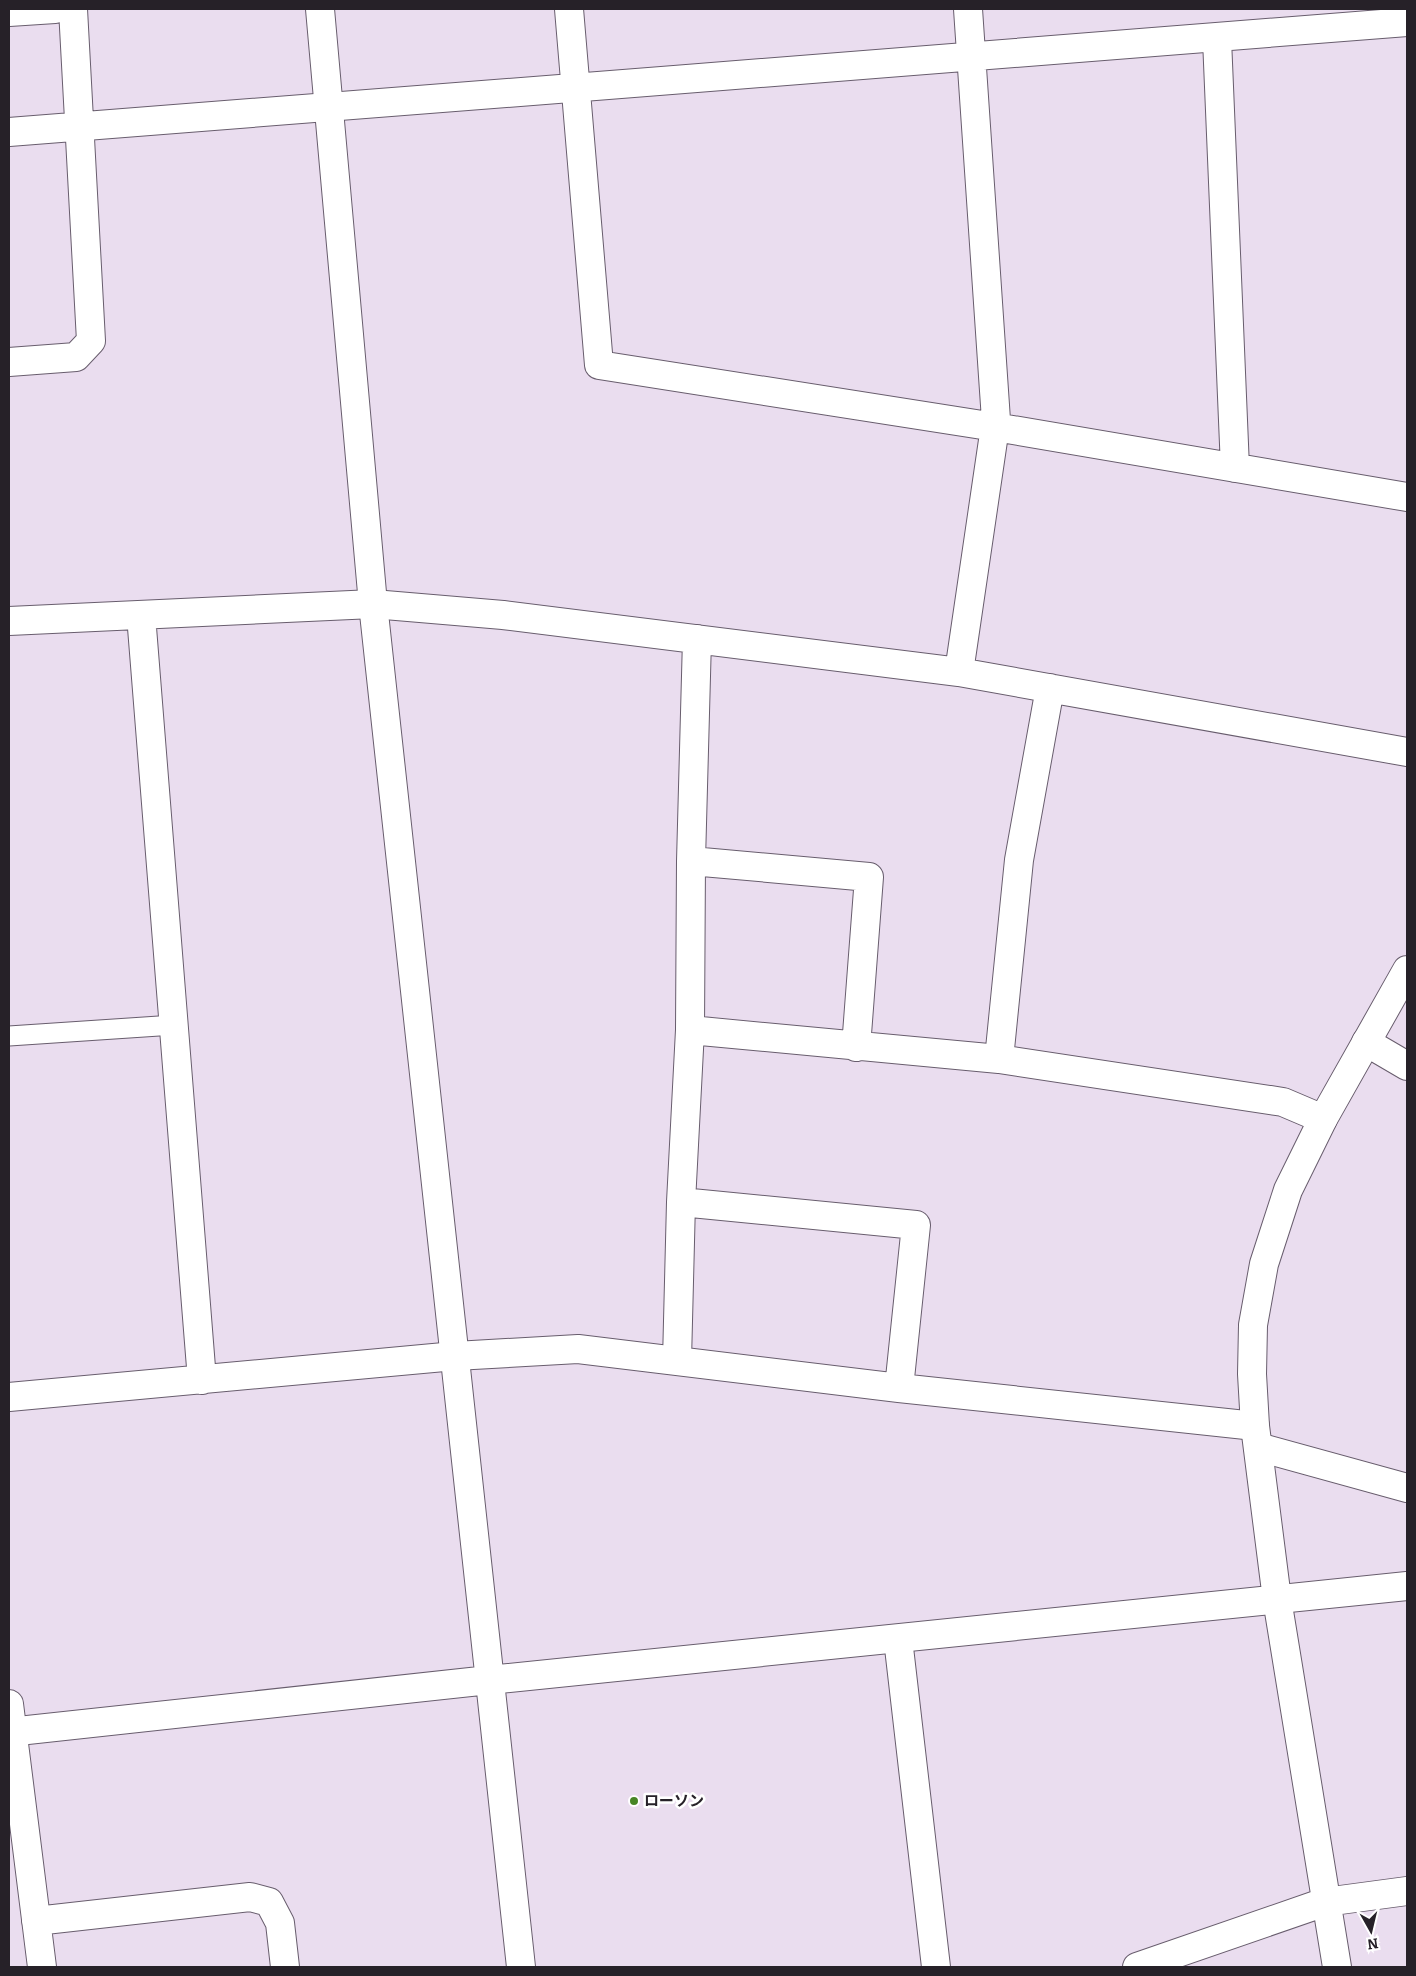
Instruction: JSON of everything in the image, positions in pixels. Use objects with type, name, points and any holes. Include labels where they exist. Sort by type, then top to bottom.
[{"type":"street","points":[[9,12],[55,9]]},
{"type":"street","points":[[9,362],[76,357],[91,341],[73,9]]},
{"type":"street","points":[[320,9],[373,604],[521,1967]]},
{"type":"street","points":[[569,9],[599,365],[995,427],[1407,497]]},
{"type":"street","points":[[958,672],[996,420],[968,9]]},
{"type":"street","points":[[9,132],[1217,39],[1407,22]]},
{"type":"street","points":[[1217,39],[1236,468]]},
{"type":"street","points":[[9,621],[373,604],[503,615],[958,672],[1407,752]]},
{"type":"street","points":[[141,615],[202,1380]]},
{"type":"street","points":[[677,1361],[681,1202],[690,1030],[691,861],[698,639]]},
{"type":"street","points":[[1000,1059],[1019,860],[1050,688]]},
{"type":"street","points":[[691,861],[869,877],[856,1047]]},
{"type":"street","points":[[1337,1967],[1278,1599],[1256,1436],[1252,1374],[1253,1325],[1264,1264],[1288,1190],[1323,1119],[1407,970]]},
{"type":"street","points":[[690,1030],[1000,1059],[1283,1102],[1323,1119]]},
{"type":"street","points":[[1366,1042],[1407,1066]]},
{"type":"street","points":[[681,1202],[916,1225],[899,1388]]},
{"type":"street","points":[[9,1397],[455,1356],[578,1349],[899,1388],[1256,1436],[1407,1488]]},
{"type":"street","points":[[10,1732],[489,1680],[1407,1586]]},
{"type":"street","points":[[898,1639],[936,1967]]},
{"type":"street","points":[[9,1704],[10,1732],[42,1967]]},
{"type":"street","points":[[1137,1967],[1326,1902],[1407,1890]]},
{"type":"street","points":[[36,1922],[250,1897],[269,1902],[280,1923],[285,1967]]},
{"type":"lane","points":[[9,1036],[174,1025]]},
{"type":"place","name":"ローソン","points":[[634,1801]]}]
